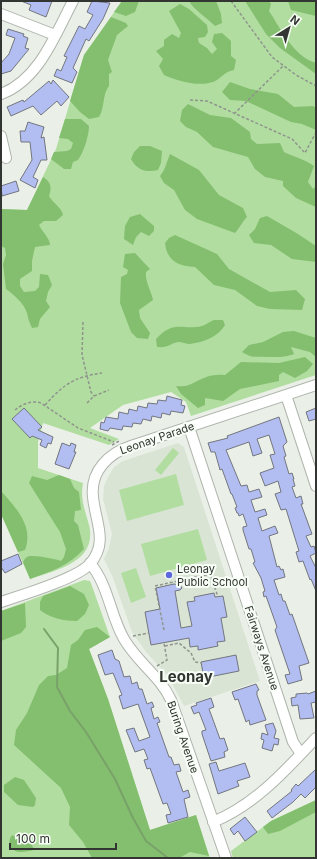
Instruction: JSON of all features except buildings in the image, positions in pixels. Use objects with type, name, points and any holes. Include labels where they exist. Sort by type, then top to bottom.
[{"type":"street","points":[[1,94],[12,90],[29,77],[74,1]]},
{"type":"street","points":[[1,14],[55,35]]},
{"type":"street","points":[[1,136],[6,158]]},
{"type":"street","name":"Leonay Parade","points":[[1,602],[70,576],[90,563],[99,547],[100,533],[93,498],[95,479],[104,462],[112,455],[125,448],[316,385]]},
{"type":"street","points":[[286,395],[316,486]]},
{"type":"street","name":"Fairways Avenue","points":[[189,427],[293,742],[301,754]]},
{"type":"street","name":"Buring Avenue","points":[[90,563],[104,583],[119,628],[125,641],[135,655],[159,680],[171,700],[226,858]]},
{"type":"street","points":[[213,822],[225,817],[271,784],[316,738]]},
{"type":"path","points":[[231,1],[272,57],[283,66],[316,86]]},
{"type":"path","points":[[234,114],[283,66]]},
{"type":"path","points":[[190,100],[207,101],[292,138],[305,153],[315,134]]},
{"type":"path","points":[[83,322],[82,355],[86,375],[94,396]]},
{"type":"path","points":[[45,405],[56,394],[78,377],[102,373]]},
{"type":"path","points":[[88,403],[94,396],[109,390]]},
{"type":"path","points":[[15,410],[24,404],[36,401],[45,405],[78,428],[125,448]]},
{"type":"path","points":[[164,630],[155,586],[210,574],[218,597]]},
{"type":"path","points":[[133,636],[149,633]]},
{"type":"path","points":[[164,643],[167,660]]},
{"type":"path","points":[[165,646],[179,643],[191,653],[195,662],[202,663]]},
{"type":"path","points":[[167,660],[171,662]]},
{"type":"path","points":[[159,665],[167,660]]},
{"type":"shaded area","name":"Leonay Public School","points":[[178,443],[184,447],[260,681],[184,706],[168,676],[146,652],[132,632],[113,578],[104,559],[109,548],[112,534],[103,499],[104,486],[114,467],[123,461]]},
{"type":"green space","points":[[122,1],[316,1],[316,375],[191,416],[186,402],[171,392],[123,405],[90,428],[119,439],[109,445],[43,423],[38,442],[38,468],[83,483],[83,499],[89,525],[90,538],[87,548],[81,556],[73,562],[62,568],[30,579],[1,514],[1,209],[27,210],[56,149],[84,55]]},
{"type":"green space","points":[[122,1],[139,1],[135,12],[126,16],[114,12]]},
{"type":"green space","points":[[189,1],[216,1],[221,14],[222,23],[215,26]]},
{"type":"green space","points":[[245,1],[269,1],[271,4],[269,11],[283,34],[294,48],[308,59],[316,63],[316,74],[280,48],[266,34]]},
{"type":"green space","points":[[288,1],[316,1],[316,16],[291,10]]},
{"type":"green space","points":[[180,4],[189,9],[207,25],[208,32],[205,37],[198,38],[199,43],[207,48],[212,54],[217,49],[212,42],[214,34],[222,33],[231,41],[231,56],[236,60],[234,70],[227,72],[213,82],[201,84],[181,81],[164,75],[159,66],[163,59],[156,51],[164,46],[164,40],[172,34],[179,38],[181,33],[169,11]]},
{"type":"green space","points":[[111,17],[126,23],[128,26],[117,35],[108,60],[112,72],[109,74],[109,86],[105,93],[101,113],[99,117],[89,119],[70,101],[84,55]]},
{"type":"green space","points":[[230,82],[250,89],[278,94],[294,107],[313,106],[316,108],[316,130],[302,124],[291,122],[246,101],[230,100],[222,92]]},
{"type":"green space","points":[[188,104],[210,115],[231,118],[250,132],[251,139],[257,144],[280,143],[284,152],[314,166],[308,182],[313,189],[316,186],[316,207],[296,198],[283,186],[283,181],[265,177],[255,169],[248,157],[213,147],[197,132],[186,127],[180,121],[182,110]]},
{"type":"green space","points":[[65,119],[81,119],[89,126],[87,139],[82,153],[78,160],[73,162],[71,169],[64,169],[51,159],[54,152],[67,151],[71,149],[73,143],[68,139],[59,138]]},
{"type":"green space","points":[[140,146],[150,146],[162,151],[161,163],[158,170],[142,170],[133,163],[131,159],[134,152]]},
{"type":"green space","points":[[170,154],[199,170],[219,195],[243,208],[247,217],[235,233],[197,219],[185,210],[174,190],[164,183],[160,176]]},
{"type":"green space","points":[[43,177],[50,185],[49,196],[61,210],[63,215],[56,221],[44,221],[39,225],[49,240],[50,245],[35,247],[32,261],[32,271],[20,279],[20,286],[24,292],[35,291],[39,287],[40,274],[48,275],[52,285],[48,292],[46,301],[50,307],[40,319],[38,327],[32,328],[26,309],[15,296],[6,289],[3,264],[6,255],[5,248],[1,246],[1,209],[27,210]]},
{"type":"green space","points":[[140,214],[154,226],[154,231],[149,236],[141,232],[136,237],[133,245],[124,239],[125,226],[130,217]]},
{"type":"green space","points":[[267,216],[316,246],[316,262],[292,259],[271,245],[254,243],[249,235],[255,229],[260,218]]},
{"type":"green space","points":[[175,235],[217,254],[229,269],[270,292],[296,290],[305,299],[302,310],[270,309],[257,306],[235,290],[214,285],[195,267],[179,264],[171,258],[166,249],[165,243],[169,238]]},
{"type":"green space","points":[[135,253],[150,269],[146,272],[146,276],[153,300],[139,310],[140,318],[150,333],[148,339],[137,338],[131,332],[120,303],[121,277],[127,274],[128,270],[123,267],[125,254]]},
{"type":"green space","points":[[214,320],[223,320],[225,325],[215,336],[190,344],[178,342],[167,346],[157,347],[156,339],[168,329],[174,327],[202,326]]},
{"type":"green space","points":[[294,331],[316,338],[316,357],[310,352],[291,347],[294,354],[283,357],[254,357],[242,352],[249,345],[263,342],[283,332]]},
{"type":"green space","points":[[305,357],[313,364],[307,371],[295,378],[283,372],[279,375],[279,381],[240,389],[223,401],[205,398],[205,405],[198,408],[181,394],[176,386],[188,385],[210,376],[225,375],[241,362],[279,363]]},
{"type":"green space","points":[[173,448],[179,453],[161,475],[155,470]]},
{"type":"green space","points":[[176,474],[184,505],[127,521],[119,490]]},
{"type":"green space","points":[[59,475],[70,479],[74,488],[79,492],[81,510],[75,511],[74,521],[78,525],[84,549],[66,564],[30,579],[23,562],[26,557],[38,556],[61,561],[64,557],[66,549],[60,532],[29,483],[32,476],[47,480]]},
{"type":"green space","points":[[1,491],[18,511],[25,525],[27,541],[25,550],[18,552],[1,514]]},
{"type":"green space","points":[[198,529],[207,560],[150,576],[141,544]]},
{"type":"green space","points":[[136,568],[146,597],[131,603],[121,573]]},
{"type":"green space","points":[[84,580],[90,581],[110,637],[89,649],[108,699],[150,830],[196,815],[210,858],[1,858],[1,611]]},
{"type":"green space","points":[[70,586],[84,594],[89,605],[85,614],[77,621],[57,618],[40,610],[40,602],[43,596]]},
{"type":"green space","points":[[25,603],[26,627],[21,633],[1,641],[1,611]]},
{"type":"green space","points":[[97,627],[110,637],[89,649],[108,699],[150,830],[196,815],[209,856],[190,852],[179,858],[92,858],[83,842],[69,825],[70,807],[61,788],[14,745],[16,730],[27,713],[39,685],[48,676],[56,675],[67,668],[71,645],[78,640],[85,630]]},
{"type":"green space","points":[[15,777],[24,780],[36,798],[35,805],[33,807],[18,805],[4,792],[4,785]]},
{"type":"green space","points":[[316,800],[316,858],[233,858],[231,851],[271,821]]},
{"type":"green space","points":[[316,800],[316,812],[280,831],[268,834],[263,827],[271,821]]},
{"type":"green space","points":[[12,835],[32,845],[34,850],[17,852],[11,848],[9,845]]},
{"type":"waterway","points":[[44,629],[58,648],[57,687],[70,711],[86,732],[115,779],[133,818],[146,841],[168,858]]},
{"type":"place","name":"Leonay Public School","points":[[169,575]]},
{"type":"district","name":"Leonay","points":[[186,677]]}]
